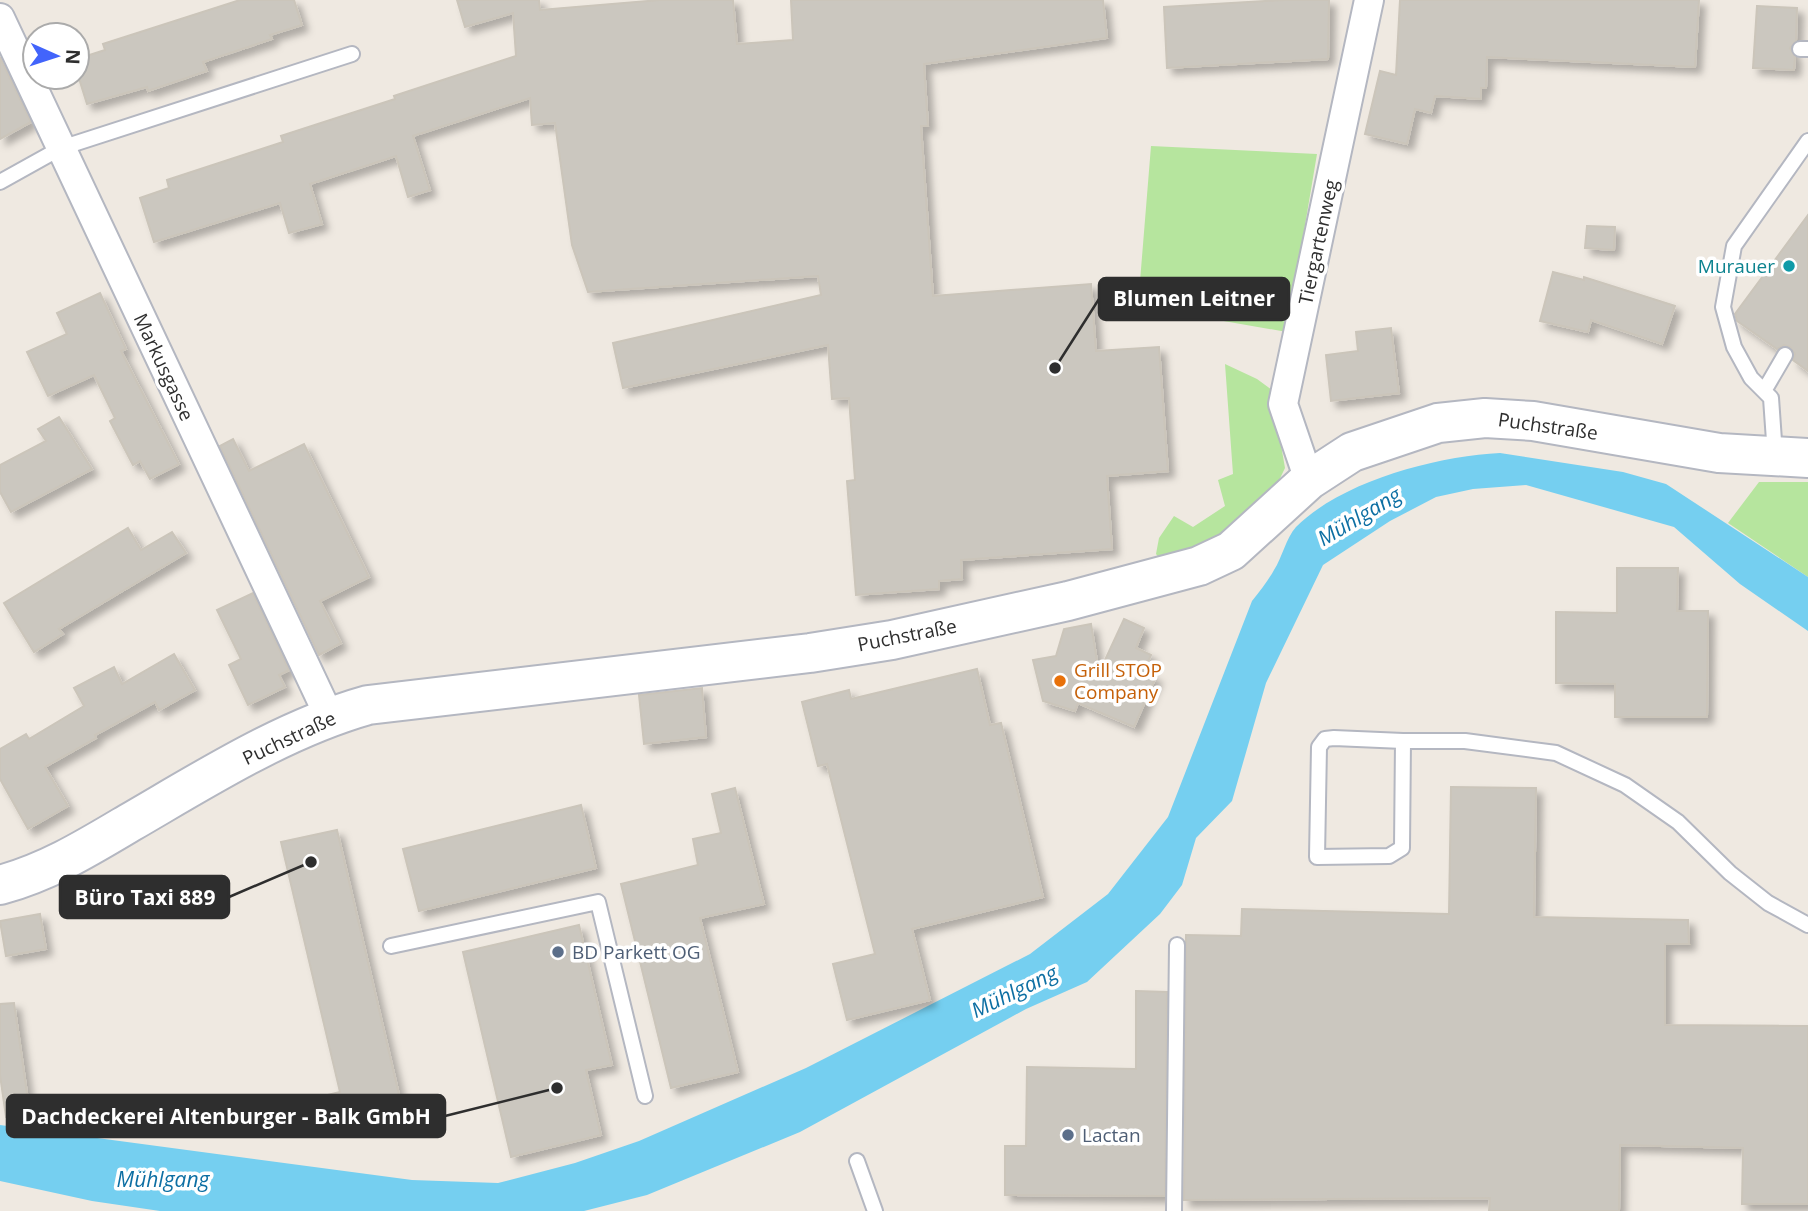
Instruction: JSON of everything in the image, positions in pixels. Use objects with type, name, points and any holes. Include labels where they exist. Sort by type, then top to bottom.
[{"type":"main road","name":"Puchstraße","points":[[0,885],[49,870],[249,755],[329,716],[380,704],[810,653],[892,640],[1068,601],[1199,566],[1231,551],[1309,480],[1352,452],[1438,423],[1485,418],[1533,421],[1720,453],[1791,458]]},
{"type":"street","name":"Tiergartenweg","points":[[1309,480],[1283,404],[1368,0]]},
{"type":"street","name":"Markusgasse","points":[[0,18],[329,716]]},
{"type":"lane","points":[[0,182],[61,148],[352,54]]},
{"type":"lane","points":[[1791,458],[1771,398],[1751,378],[1734,347],[1723,307],[1734,246],[1808,141]]},
{"type":"lane","points":[[1764,391],[1785,355]]},
{"type":"lane","points":[[1402,741],[1402,848],[1390,856],[1317,857],[1319,747],[1325,739],[1465,741],[1556,753],[1625,785],[1678,822],[1739,881],[1768,903],[1808,926]]},
{"type":"lane","points":[[391,946],[598,902],[645,1096]]},
{"type":"lane","points":[[1174,1211],[1177,945]]},
{"type":"lane","points":[[857,1161],[876,1211]]},
{"type":"green space","points":[[1151,146],[1317,154],[1287,332],[1138,306]]},
{"type":"green space","points":[[1225,364],[1257,379],[1276,393],[1277,422],[1285,468],[1268,503],[1198,550],[1162,561],[1156,554],[1159,538],[1174,516],[1193,527],[1225,506],[1218,480],[1233,474]]},
{"type":"green space","points":[[1759,482],[1808,482],[1808,577],[1728,523]]},
{"type":"water","name":"Mühlgang","points":[[1500,453],[1623,472],[1666,484],[1808,577],[1808,631],[1740,584],[1674,527],[1526,485],[1473,489],[1436,497],[1390,521],[1323,565],[1266,683],[1232,801],[1196,838],[1182,885],[1160,914],[1087,982],[1026,1009],[800,1132],[647,1195],[584,1211],[160,1211],[92,1201],[0,1181],[0,1125],[412,1180],[498,1183],[575,1163],[639,1141],[806,1068],[1030,954],[1108,894],[1168,817],[1252,601],[1272,574],[1296,527],[1338,496],[1364,484],[1448,459]]},
{"type":"building","points":[[240,0],[294,0],[302,25],[270,35],[272,39],[203,62],[207,71],[148,91],[147,87],[87,104],[83,91],[91,91],[91,54],[105,50],[103,44]]},
{"type":"building","points":[[457,0],[539,0],[540,10],[660,0],[733,0],[737,44],[793,40],[791,0],[1103,0],[1107,38],[924,64],[928,126],[921,126],[933,296],[1091,284],[1096,351],[1159,347],[1168,471],[1107,476],[1112,549],[961,560],[962,579],[939,581],[939,589],[856,595],[847,481],[855,480],[849,398],[832,399],[828,345],[623,388],[613,343],[821,295],[818,276],[588,292],[572,245],[555,123],[532,125],[530,98],[413,136],[430,190],[408,197],[396,156],[310,184],[322,224],[289,233],[280,203],[154,242],[140,198],[169,188],[167,180],[283,142],[281,136],[516,56],[513,13],[465,27]]},
{"type":"building","points":[[1329,0],[1328,59],[1167,68],[1164,7]]},
{"type":"building","points":[[1400,0],[1699,0],[1695,67],[1487,57],[1486,88],[1481,88],[1481,99],[1435,96],[1431,113],[1415,109],[1407,144],[1365,134],[1380,71],[1396,75]]},
{"type":"building","points":[[1757,6],[1797,8],[1796,41],[1790,48],[1795,57],[1794,70],[1753,68]]},
{"type":"building","points":[[0,57],[31,122],[0,139]]},
{"type":"building","name":"Murauer","points":[[1808,215],[1808,371],[1793,360],[1795,354],[1790,347],[1784,345],[1777,349],[1737,321],[1735,314]]},
{"type":"building","points":[[1587,226],[1615,227],[1614,250],[1585,248]]},
{"type":"building","points":[[1553,272],[1584,280],[1584,277],[1675,306],[1662,344],[1591,320],[1588,332],[1540,321]]},
{"type":"building","points":[[100,293],[126,349],[121,351],[179,464],[150,479],[140,461],[133,465],[110,421],[115,418],[94,375],[48,396],[27,352],[67,334],[57,313]]},
{"type":"building","points":[[1391,328],[1399,393],[1331,401],[1326,355],[1358,351],[1356,332]]},
{"type":"building","points":[[59,417],[92,469],[11,512],[0,492],[0,465],[46,441],[38,429]]},
{"type":"building","points":[[233,439],[249,471],[304,444],[369,577],[320,601],[341,643],[319,655],[220,446]]},
{"type":"building","points":[[128,528],[141,550],[172,532],[186,553],[59,629],[63,634],[34,652],[4,603]]},
{"type":"building","points":[[1617,568],[1678,568],[1677,611],[1708,611],[1707,717],[1615,717],[1615,684],[1556,683],[1556,612],[1617,613]]},
{"type":"building","points":[[253,593],[289,670],[279,675],[285,687],[248,705],[229,665],[241,659],[217,610]]},
{"type":"building","points":[[1124,619],[1144,628],[1136,648],[1151,655],[1143,672],[1156,677],[1134,727],[1078,703],[1075,711],[1043,701],[1033,660],[1056,656],[1064,629],[1091,624],[1099,673]]},
{"type":"building","points":[[174,654],[195,690],[159,710],[155,702],[95,735],[96,738],[45,767],[68,806],[28,829],[0,779],[0,749],[26,734],[29,739],[84,706],[74,688],[114,667],[122,684]]},
{"type":"building","points":[[977,669],[990,725],[1001,723],[1043,897],[912,929],[930,1000],[847,1020],[833,964],[875,954],[827,764],[818,766],[802,702],[849,690],[851,699]]},
{"type":"building","points":[[702,688],[706,737],[644,744],[639,695]]},
{"type":"building","points":[[1451,787],[1536,788],[1534,917],[1688,920],[1689,944],[1665,944],[1665,1025],[1808,1026],[1808,1204],[1742,1204],[1743,1148],[1620,1145],[1619,1211],[1489,1211],[1490,1198],[1184,1200],[1186,935],[1241,936],[1242,909],[1449,914]]},
{"type":"building","points":[[735,788],[764,904],[700,918],[738,1072],[671,1088],[621,884],[698,865],[693,839],[721,833],[712,794]]},
{"type":"building","points":[[581,805],[596,868],[419,911],[403,849]]},
{"type":"building","points":[[337,830],[401,1103],[321,1122],[315,1098],[340,1092],[281,842]]},
{"type":"building","points":[[40,914],[46,949],[6,956],[0,921]]},
{"type":"building","points":[[579,925],[612,1065],[586,1070],[601,1135],[511,1157],[463,952]]},
{"type":"building","points":[[1136,991],[1167,992],[1165,1196],[1005,1195],[1005,1146],[1026,1146],[1027,1067],[1136,1069]]},
{"type":"building","points":[[14,1003],[30,1114],[6,1117],[0,1075],[0,1004]]},
{"type":"place","name":"Murauer","points":[[1789,266]]},
{"type":"place","name":"Blumen Leitner","points":[[1055,368]]},
{"type":"place","name":"Grill STOP Company","points":[[1060,681]]},
{"type":"place","name":"Büro Taxi 889","points":[[311,862]]},
{"type":"place","name":"BD Parkett OG","points":[[558,952]]},
{"type":"place","name":"Dachdeckerei Altenburger - Balk GmbH","points":[[557,1088]]},
{"type":"place","name":"Lactan","points":[[1068,1135]]}]
